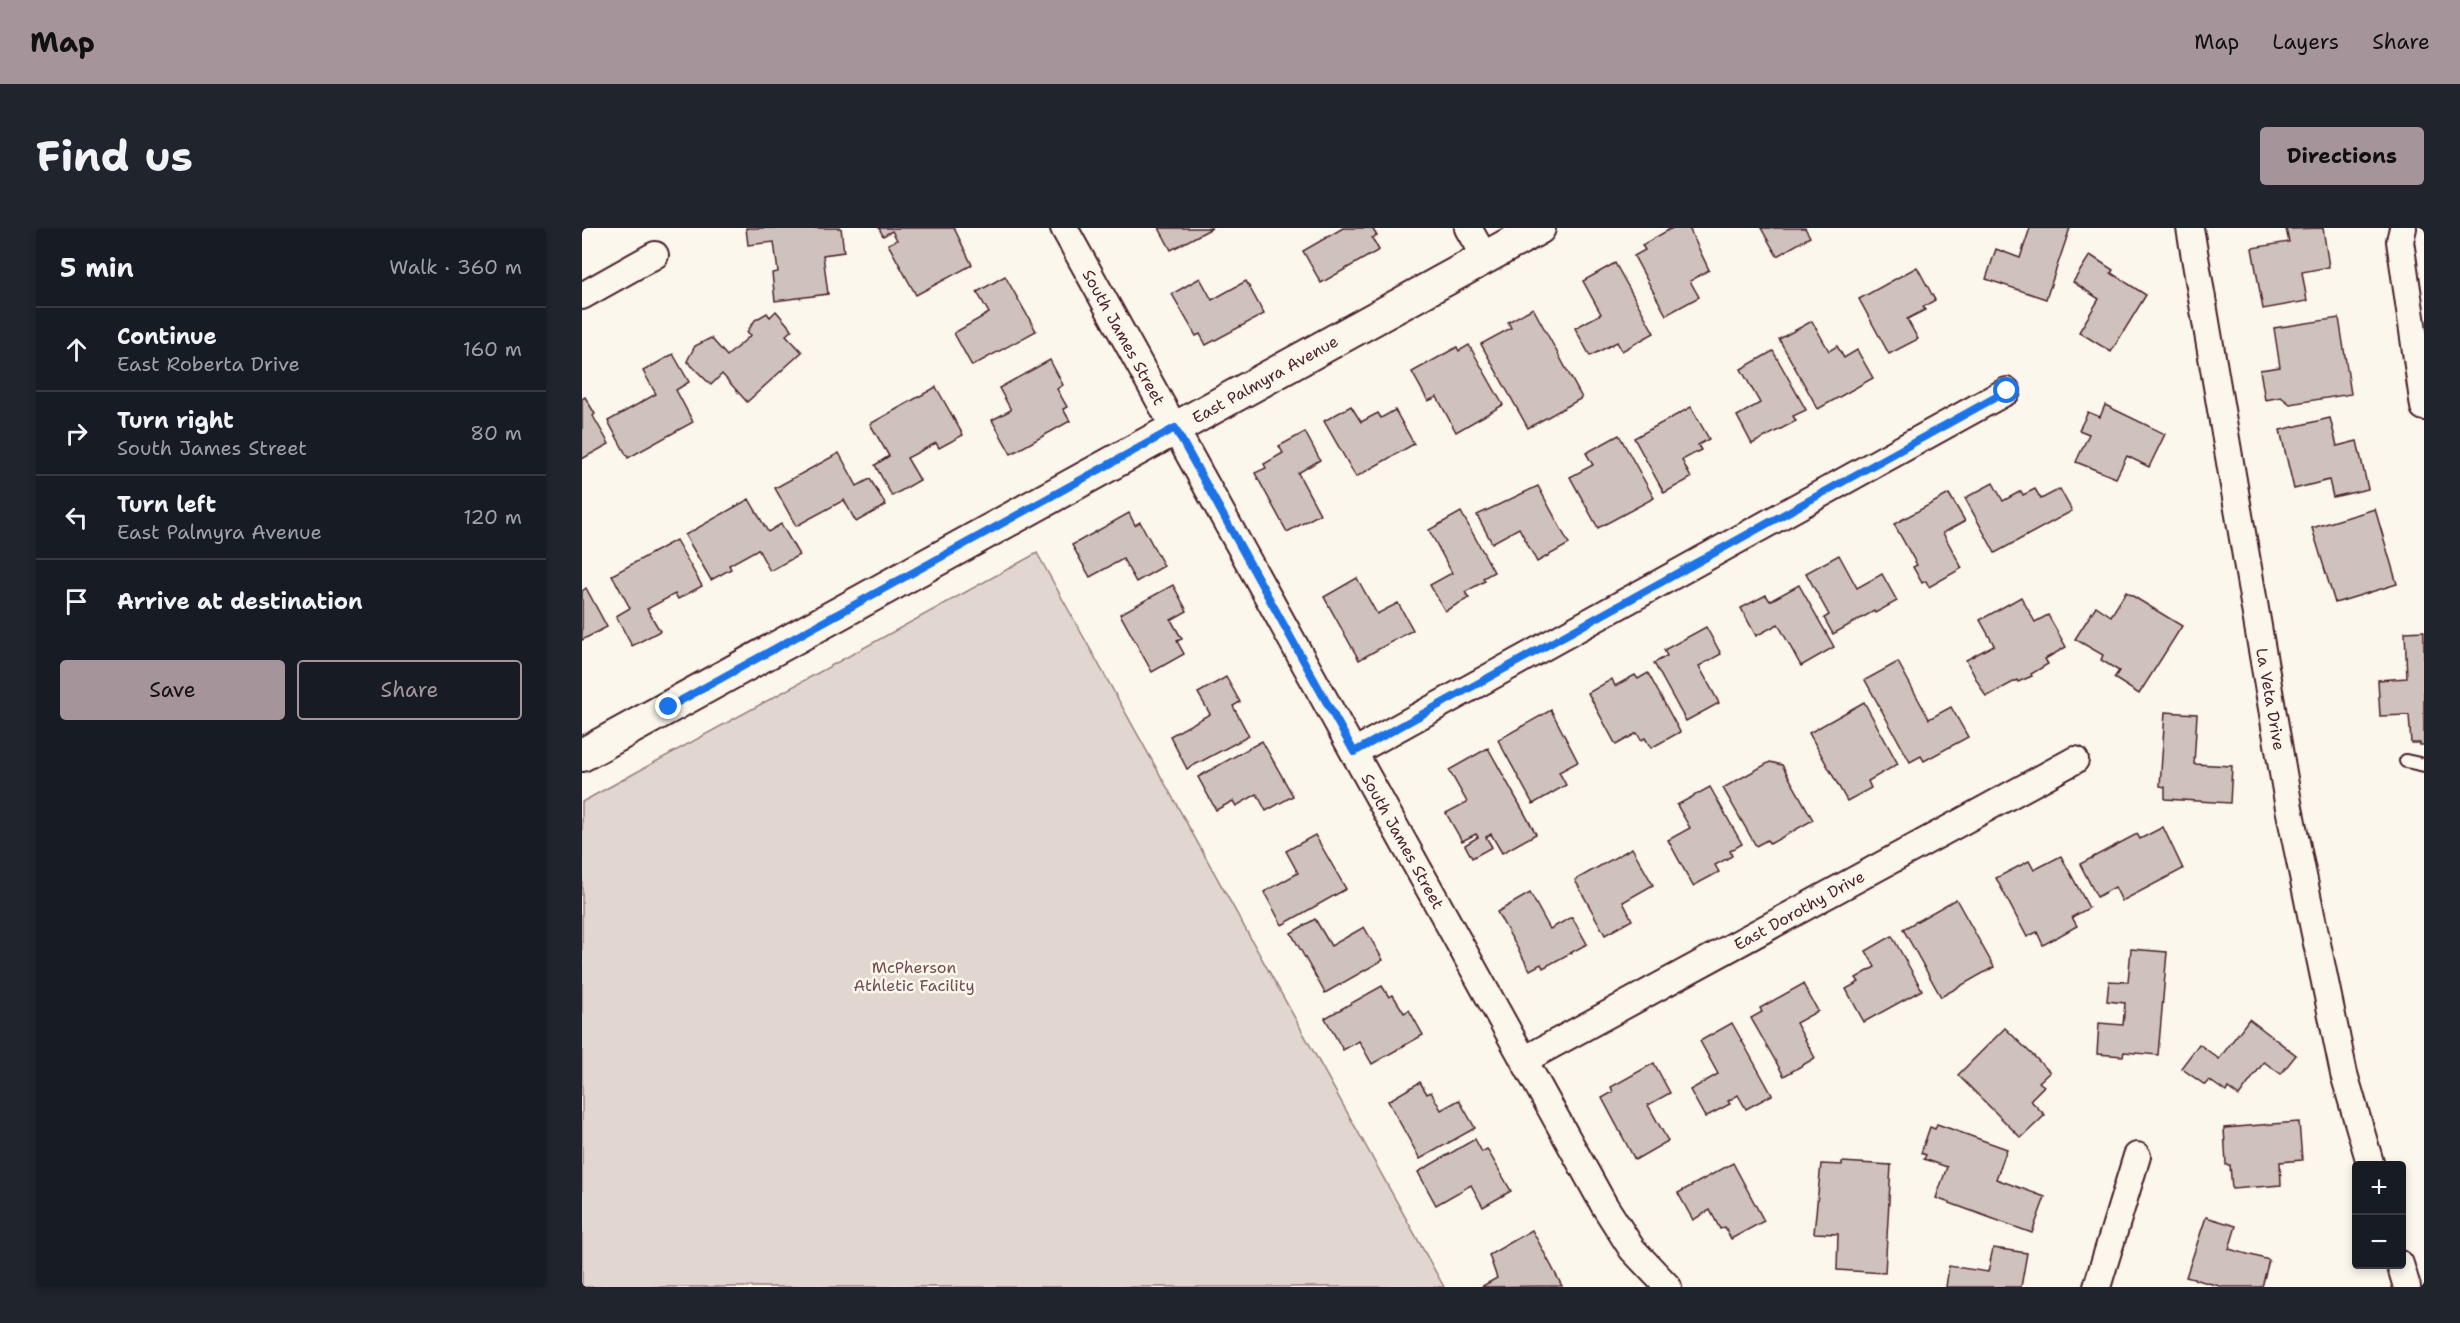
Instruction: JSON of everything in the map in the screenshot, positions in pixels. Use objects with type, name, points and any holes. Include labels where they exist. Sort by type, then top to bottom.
[{"type":"street","name":"South James Street","points":[[1064,228],[1604,1205],[1632,1250],[1668,1287]]},
{"type":"street","points":[[1468,228],[1485,258]]},
{"type":"street","name":"East Palmyra Avenue","points":[[582,755],[1539,228]]},
{"type":"street","name":"La Veta Drive","points":[[2190,228],[2289,808],[2344,1074],[2370,1161]]},
{"type":"street","points":[[2403,228],[2400,241],[2424,407]]},
{"type":"street","points":[[582,296],[656,255]]},
{"type":"street","points":[[1354,752],[2007,391]]},
{"type":"street","name":"East Dorothy Drive","points":[[1524,1060],[2075,760]]},
{"type":"street","points":[[2097,1287],[2137,1156]]},
{"type":"street","points":[[2402,1269],[2407,1287]]},
{"type":"lane","points":[[2406,761],[2424,765]]},
{"type":"green space","name":"McPherson Athletic Facility","points":[[1037,553],[1444,1287],[582,1287],[582,802]]},
{"type":"building","points":[[746,228],[841,228],[844,252],[823,255],[828,294],[775,301],[772,273],[778,272],[774,242],[748,245]]},
{"type":"building","points":[[879,228],[954,228],[972,265],[916,295],[888,244],[897,240],[892,231],[883,236]]},
{"type":"building","points":[[1159,228],[1212,228],[1171,250]]},
{"type":"building","points":[[1343,228],[1372,228],[1377,236],[1372,238],[1379,250],[1321,283],[1303,251]]},
{"type":"building","points":[[1672,228],[1689,228],[1709,270],[1690,281],[1699,297],[1666,315],[1634,256],[1645,250],[1642,245]]},
{"type":"building","points":[[1761,228],[1805,228],[1810,237],[1777,256]]},
{"type":"building","points":[[2030,228],[2070,228],[2046,299],[1986,279],[1996,249],[2020,258]]},
{"type":"building","points":[[2323,228],[2329,267],[2302,272],[2307,301],[2263,309],[2252,248],[2289,242],[2286,229]]},
{"type":"building","points":[[2090,255],[2113,270],[2111,273],[2146,295],[2111,352],[2079,332],[2099,299],[2073,282]]},
{"type":"building","points":[[1615,263],[1654,333],[1622,351],[1617,342],[1590,356],[1575,328],[1601,314],[1583,281]]},
{"type":"building","points":[[1917,267],[1935,300],[1923,307],[1925,310],[1907,319],[1918,339],[1889,354],[1859,299]]},
{"type":"building","points":[[1005,276],[1036,331],[972,366],[954,333],[989,313],[977,292]]},
{"type":"building","points":[[1200,278],[1212,300],[1246,281],[1264,314],[1206,345],[1200,334],[1196,336],[1172,294]]},
{"type":"building","points":[[1533,308],[1582,398],[1528,428],[1481,344],[1511,328],[1508,322]]},
{"type":"building","points":[[776,311],[792,330],[786,335],[802,352],[747,402],[722,374],[711,385],[687,361],[695,346],[711,338],[727,356],[751,335],[747,332],[755,320],[767,313],[770,317]]},
{"type":"building","points":[[2339,318],[2351,394],[2290,404],[2281,397],[2265,400],[2260,370],[2280,367],[2274,328]]},
{"type":"building","points":[[1812,321],[1829,351],[1837,346],[1844,358],[1857,350],[1873,378],[1818,409],[1779,339]]},
{"type":"building","points":[[1469,345],[1503,405],[1456,432],[1437,397],[1428,401],[1412,372],[1457,347],[1459,351]]},
{"type":"building","points":[[1773,351],[1806,410],[1793,416],[1796,421],[1752,444],[1737,416],[1760,403],[1741,369]]},
{"type":"building","points":[[673,354],[689,382],[676,390],[693,422],[628,458],[608,421],[656,394],[643,371]]},
{"type":"building","points":[[1050,360],[1063,385],[1057,389],[1067,407],[1063,409],[1070,421],[1011,454],[992,420],[1011,410],[999,388]]},
{"type":"building","points":[[936,387],[963,435],[939,448],[936,443],[907,458],[920,480],[892,496],[875,465],[889,456],[870,424]]},
{"type":"building","points":[[585,397],[609,444],[582,459],[582,399]]},
{"type":"building","points":[[2105,405],[2165,434],[2149,467],[2127,456],[2116,478],[2076,462],[2089,434],[2079,430],[2088,412],[2100,417]]},
{"type":"building","points":[[1351,406],[1361,422],[1378,413],[1381,418],[1395,410],[1414,444],[1356,477],[1324,421]]},
{"type":"building","points":[[1691,407],[1709,439],[1698,445],[1701,450],[1682,460],[1691,478],[1664,493],[1634,438]]},
{"type":"building","points":[[2330,418],[2337,446],[2357,441],[2368,489],[2333,497],[2329,480],[2294,489],[2280,430]]},
{"type":"building","points":[[1305,432],[1320,460],[1298,473],[1320,514],[1287,532],[1255,473],[1266,468],[1264,464],[1283,453],[1279,446]]},
{"type":"building","points":[[1619,435],[1654,498],[1598,528],[1570,477],[1593,465],[1586,453]]},
{"type":"building","points":[[839,453],[857,486],[870,479],[886,505],[856,522],[844,500],[796,526],[775,488]]},
{"type":"building","points":[[1993,483],[2003,501],[2021,491],[2023,495],[2035,489],[2041,499],[2060,489],[2072,511],[1995,553],[1965,498]]},
{"type":"building","points":[[1538,486],[1569,544],[1537,562],[1519,528],[1492,543],[1477,515]]},
{"type":"building","points":[[1949,494],[1965,521],[1943,533],[1962,568],[1929,587],[1926,581],[1922,583],[1913,567],[1917,565],[1894,524]]},
{"type":"building","points":[[749,499],[768,532],[781,524],[799,555],[770,571],[758,549],[729,565],[731,569],[711,580],[685,535]]},
{"type":"building","points":[[2375,509],[2397,584],[2335,603],[2312,528]]},
{"type":"building","points":[[1461,512],[1494,572],[1483,578],[1485,581],[1465,592],[1469,598],[1445,611],[1430,585],[1452,573],[1429,530]]},
{"type":"building","points":[[1129,513],[1135,525],[1140,522],[1164,566],[1136,582],[1123,559],[1090,577],[1072,545]]},
{"type":"building","points":[[676,540],[702,586],[678,599],[675,594],[647,609],[660,631],[632,646],[616,616],[630,608],[612,575]]},
{"type":"building","points":[[1839,555],[1857,588],[1882,574],[1897,601],[1833,634],[1824,618],[1829,615],[1806,573]]},
{"type":"building","points":[[1357,578],[1377,614],[1398,603],[1413,630],[1359,660],[1324,597]]},
{"type":"building","points":[[1173,585],[1187,611],[1171,620],[1182,639],[1177,641],[1184,654],[1152,672],[1120,614]]},
{"type":"building","points":[[1799,585],[1834,647],[1801,666],[1778,624],[1756,636],[1741,608],[1766,595],[1770,601]]},
{"type":"building","points":[[586,588],[607,627],[582,640],[582,591]]},
{"type":"building","points":[[2126,592],[2182,626],[2139,694],[2114,678],[2119,671],[2101,660],[2103,655],[2075,639],[2096,606],[2111,616]]},
{"type":"building","points":[[2021,597],[2035,622],[2048,615],[2066,647],[2045,659],[2048,664],[2031,674],[2032,676],[2018,682],[2017,680],[1986,697],[1966,660],[1994,645],[1980,620]]},
{"type":"building","points":[[1706,627],[1721,654],[1699,666],[1719,703],[1686,721],[1654,663],[1667,656],[1664,650]]},
{"type":"building","points":[[2424,631],[2424,745],[2420,745],[2420,743],[2411,743],[2409,715],[2380,716],[2378,680],[2407,678],[2405,632]]},
{"type":"building","points":[[1898,662],[1929,719],[1951,707],[1968,737],[1924,761],[1921,756],[1910,762],[1865,680]]},
{"type":"building","points":[[1648,673],[1680,732],[1651,748],[1645,738],[1641,740],[1637,733],[1616,745],[1588,693],[1612,679],[1615,686],[1635,675],[1638,679]]},
{"type":"building","points":[[1226,677],[1240,702],[1233,706],[1249,736],[1187,769],[1170,736],[1210,714],[1198,693]]},
{"type":"building","points":[[1864,702],[1898,764],[1868,781],[1871,788],[1847,801],[1809,733]]},
{"type":"building","points":[[1551,710],[1578,762],[1559,772],[1566,785],[1533,804],[1498,740]]},
{"type":"building","points":[[2165,712],[2197,714],[2194,764],[2232,766],[2230,803],[2165,799],[2165,787],[2160,786]]},
{"type":"building","points":[[1262,741],[1293,796],[1266,811],[1257,794],[1236,806],[1233,801],[1216,810],[1198,777]]},
{"type":"building","points":[[1488,748],[1536,834],[1502,853],[1491,834],[1486,837],[1492,847],[1472,858],[1465,845],[1478,837],[1476,834],[1462,841],[1446,813],[1467,802],[1449,770]]},
{"type":"building","points":[[1770,762],[1782,765],[1813,820],[1770,844],[1767,840],[1756,846],[1723,788]]},
{"type":"building","points":[[1710,787],[1742,844],[1730,851],[1732,856],[1715,865],[1719,872],[1693,886],[1668,840],[1690,828],[1677,805]]},
{"type":"building","points":[[2163,827],[2183,869],[2122,901],[2115,887],[2097,897],[2080,864],[2137,834],[2140,839]]},
{"type":"building","points":[[1315,835],[1346,889],[1282,925],[1264,892],[1298,873],[1286,851]]},
{"type":"building","points":[[1632,848],[1653,885],[1623,902],[1632,920],[1605,935],[1575,880]]},
{"type":"building","points":[[2061,856],[2089,908],[2072,917],[2077,926],[2043,945],[2037,932],[2027,937],[1996,878],[2029,861],[2034,870]]},
{"type":"building","points":[[1530,893],[1550,929],[1572,917],[1587,944],[1543,968],[1541,964],[1530,970],[1497,912]]},
{"type":"building","points":[[1956,899],[1994,967],[1941,997],[1903,929]]},
{"type":"building","points":[[1315,919],[1331,946],[1364,927],[1383,960],[1325,993],[1291,933]]},
{"type":"building","points":[[1892,936],[1922,990],[1864,1022],[1846,989],[1859,982],[1856,978],[1875,967],[1866,951]]},
{"type":"building","points":[[2131,949],[2167,952],[2158,1055],[2124,1052],[2123,1056],[2097,1054],[2099,1023],[2123,1025],[2125,1003],[2107,1001],[2109,981],[2128,982]]},
{"type":"building","points":[[1803,984],[1818,1011],[1796,1023],[1815,1058],[1784,1076],[1751,1018],[1762,1012],[1760,1008]]},
{"type":"building","points":[[1382,986],[1389,997],[1393,995],[1404,1013],[1409,1010],[1423,1035],[1372,1064],[1359,1041],[1343,1050],[1325,1018]]},
{"type":"building","points":[[2249,1019],[2296,1055],[2281,1074],[2264,1062],[2239,1096],[2228,1088],[2226,1092],[2209,1080],[2205,1085],[2181,1068],[2199,1044],[2219,1059]]},
{"type":"building","points":[[1732,1023],[1772,1095],[1746,1109],[1738,1095],[1728,1101],[1730,1104],[1705,1117],[1690,1090],[1718,1074],[1700,1041]]},
{"type":"building","points":[[2005,1028],[2050,1072],[2039,1082],[2044,1086],[2030,1100],[2045,1115],[2021,1138],[1958,1075]]},
{"type":"building","points":[[1654,1063],[1670,1093],[1648,1105],[1668,1141],[1635,1160],[1602,1098],[1613,1092],[1611,1087]]},
{"type":"building","points":[[1420,1082],[1427,1094],[1431,1092],[1441,1110],[1459,1100],[1475,1128],[1420,1159],[1388,1101]]},
{"type":"building","points":[[2299,1122],[2302,1160],[2280,1162],[2281,1185],[2232,1189],[2230,1165],[2226,1165],[2224,1128]]},
{"type":"building","points":[[1937,1124],[2007,1149],[1996,1179],[2045,1197],[2032,1233],[1936,1198],[1947,1167],[1924,1159],[1926,1155],[1921,1153],[1930,1127],[1935,1129]]},
{"type":"building","points":[[1475,1139],[1482,1152],[1487,1149],[1511,1191],[1483,1207],[1471,1185],[1436,1205],[1418,1172]]},
{"type":"building","points":[[1842,1162],[1891,1165],[1885,1273],[1837,1270],[1838,1234],[1814,1233],[1821,1164],[1842,1165]]},
{"type":"building","points":[[1733,1163],[1764,1221],[1731,1239],[1725,1227],[1720,1229],[1710,1210],[1693,1220],[1678,1193]]},
{"type":"building","points":[[2206,1217],[2236,1226],[2229,1249],[2269,1260],[2262,1287],[2223,1287],[2186,1277]]},
{"type":"building","points":[[1532,1230],[1562,1286],[1481,1287],[1497,1278],[1489,1255]]},
{"type":"building","points":[[1993,1248],[2027,1253],[2021,1287],[1946,1287],[1949,1266],[1988,1272]]},
{"type":"route","points":[[669,707],[1175,428],[1354,752],[2007,391]]}]
